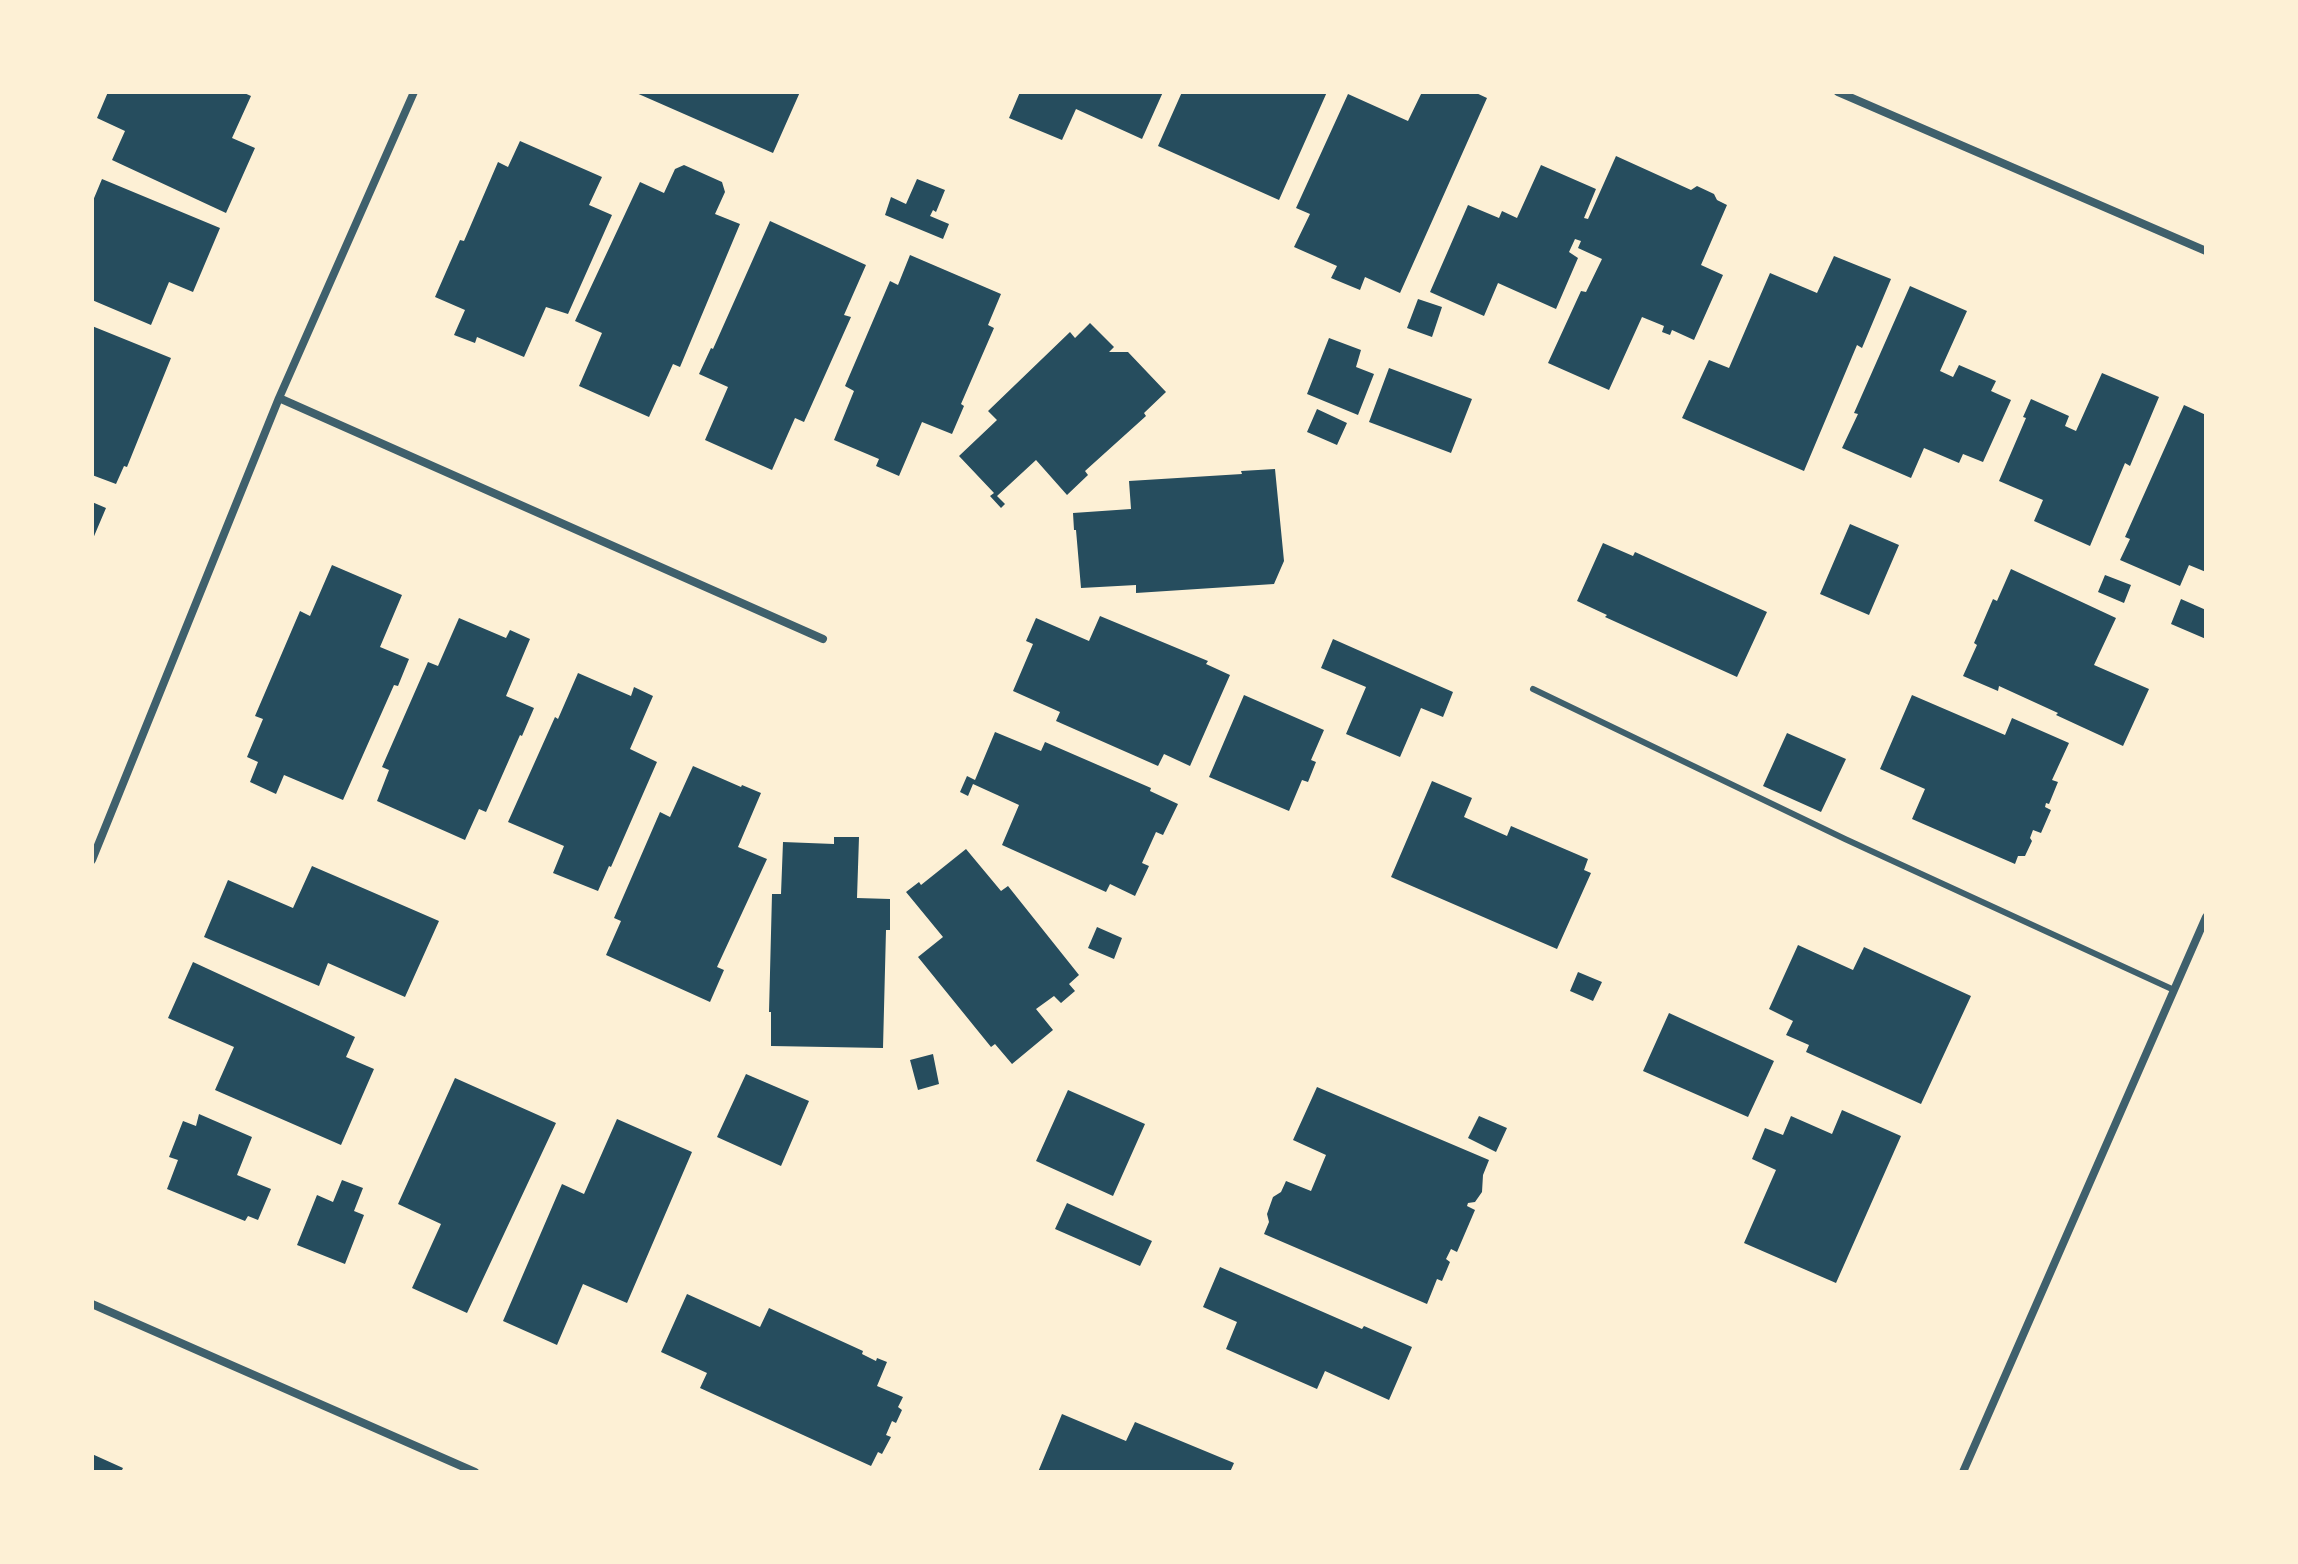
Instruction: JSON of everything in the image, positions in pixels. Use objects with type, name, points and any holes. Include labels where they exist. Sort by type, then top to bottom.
[{"type":"street","points":[[92,860],[279,398],[414,92]]},
{"type":"street","points":[[1838,92],[2206,251]]},
{"type":"street","points":[[279,398],[823,639]]},
{"type":"street","points":[[1963,1472],[2206,917]]},
{"type":"street","points":[[92,1304],[475,1472]]},
{"type":"lane","points":[[1533,689],[1845,839],[2174,990]]},
{"type":"building","points":[[108,92],[242,92],[251,96],[232,138],[255,148],[226,213],[112,160],[125,131],[97,118]]},
{"type":"building","points":[[634,92],[800,92],[773,153]]},
{"type":"building","points":[[1020,92],[1163,92],[1142,139],[1076,109],[1062,140],[1009,118]]},
{"type":"building","points":[[1182,92],[1327,92],[1279,200],[1158,146]]},
{"type":"building","points":[[1422,92],[1474,92],[1487,98],[1400,293],[1365,277],[1360,290],[1331,278],[1337,266],[1294,247],[1310,214],[1296,208],[1348,94],[1408,121]]},
{"type":"building","points":[[520,141],[602,177],[589,205],[612,215],[568,314],[546,307],[524,357],[477,337],[475,343],[454,335],[465,310],[435,297],[460,240],[464,241],[498,162],[508,167]]},
{"type":"building","points":[[1616,156],[1691,190],[1697,186],[1727,205],[1701,265],[1723,275],[1694,340],[1672,330],[1670,335],[1662,332],[1664,326],[1642,317],[1609,390],[1548,363],[1581,291],[1586,292],[1602,259],[1578,248],[1581,241],[1575,239],[1569,252],[1578,258],[1556,309],[1498,283],[1484,316],[1430,292],[1468,205],[1499,218],[1502,211],[1517,218],[1541,165],[1596,189],[1584,218],[1588,219]]},
{"type":"building","points":[[684,165],[722,182],[725,192],[715,214],[740,224],[680,367],[673,364],[649,417],[579,386],[602,333],[575,321],[640,182],[664,193],[675,169]]},
{"type":"building","points":[[102,179],[220,228],[193,292],[169,282],[151,325],[92,300],[92,203]]},
{"type":"building","points":[[917,179],[945,190],[936,212],[933,210],[930,216],[949,224],[943,239],[885,215],[891,197],[906,204]]},
{"type":"building","points":[[770,221],[866,265],[844,315],[851,317],[804,422],[795,418],[772,470],[705,440],[728,387],[699,374]]},
{"type":"building","points":[[910,255],[1001,294],[988,325],[994,328],[961,404],[964,406],[952,434],[922,422],[899,476],[876,466],[879,459],[834,440],[854,391],[845,386],[890,281],[898,285]]},
{"type":"building","points":[[1834,256],[1891,279],[1862,348],[1857,345],[1804,471],[1682,418],[1709,360],[1729,368],[1770,273],[1817,293]]},
{"type":"building","points":[[1910,286],[1967,311],[1940,371],[1953,377],[1959,365],[1996,381],[1991,391],[2011,400],[1983,462],[1963,454],[1959,463],[1924,448],[1911,478],[1842,448],[1858,414],[1854,413]]},
{"type":"building","points":[[1418,299],[1442,307],[1432,337],[1407,328]]},
{"type":"building","points":[[1090,323],[1114,347],[1109,352],[1128,352],[1166,392],[1144,413],[1146,416],[1085,471],[1088,475],[1067,495],[1036,460],[997,496],[1005,504],[1001,508],[990,496],[994,493],[959,456],[997,420],[988,411],[1070,332],[1075,338]]},
{"type":"building","points":[[92,326],[171,358],[127,467],[124,466],[116,484],[92,475]]},
{"type":"building","points":[[1329,338],[1361,350],[1356,367],[1374,374],[1358,415],[1307,394]]},
{"type":"building","points":[[1389,368],[1472,399],[1451,453],[1369,422]]},
{"type":"building","points":[[2102,373],[2159,397],[2130,466],[2125,463],[2090,546],[2034,521],[2043,500],[1999,481],[2031,399],[2069,416],[2065,426],[2076,431]]},
{"type":"building","points":[[2184,405],[2206,415],[2206,572],[2189,565],[2180,586],[2120,560],[2130,539],[2125,537]]},
{"type":"building","points":[[1317,409],[1347,423],[1337,445],[1307,432]]},
{"type":"building","points":[[1275,469],[1284,561],[1274,584],[1136,593],[1136,585],[1081,588],[1073,513],[1131,509],[1129,481]]},
{"type":"building","points":[[92,502],[106,508],[92,541]]},
{"type":"building","points":[[1850,524],[1899,545],[1869,615],[1820,594]]},
{"type":"building","points":[[1603,543],[1633,556],[1635,552],[1767,612],[1737,677],[1605,617],[1607,615],[1577,601]]},
{"type":"building","points":[[332,565],[402,595],[380,647],[409,659],[398,686],[394,685],[343,800],[284,775],[276,794],[250,782],[258,762],[247,757],[263,719],[255,716],[300,611],[310,616]]},
{"type":"building","points":[[2011,569],[2116,618],[2094,665],[2149,689],[2123,746],[1999,686],[1998,691],[1963,676],[1993,599],[1997,601]]},
{"type":"building","points":[[2105,575],[2131,585],[2124,603],[2098,592]]},
{"type":"building","points":[[2181,599],[2206,610],[2206,639],[2171,624]]},
{"type":"building","points":[[1100,616],[1208,661],[1206,664],[1230,675],[1190,766],[1164,754],[1158,766],[1056,721],[1060,712],[1013,691],[1033,644],[1026,641],[1036,618],[1089,641]]},
{"type":"building","points":[[459,618],[506,638],[510,630],[530,639],[506,696],[534,708],[486,812],[479,809],[465,840],[377,801],[389,770],[382,767],[428,662],[438,666]]},
{"type":"building","points":[[1333,639],[1453,692],[1443,717],[1421,708],[1400,757],[1346,734],[1366,687],[1321,668]]},
{"type":"building","points":[[578,673],[631,696],[634,687],[653,696],[630,749],[657,762],[598,891],[553,873],[564,846],[508,822]]},
{"type":"building","points":[[1244,695],[1324,730],[1311,760],[1316,762],[1308,782],[1302,780],[1289,811],[1209,777]]},
{"type":"building","points":[[1912,695],[2005,735],[2012,718],[2069,743],[2052,780],[2058,782],[2049,804],[2046,803],[2045,807],[2051,810],[2041,833],[2033,830],[2025,856],[2018,856],[2015,864],[1912,819],[1925,789],[1880,769]]},
{"type":"building","points":[[995,732],[1041,751],[1045,742],[1151,788],[1150,791],[1178,804],[1163,835],[1156,832],[1142,863],[1149,866],[1135,896],[1110,884],[1106,892],[1002,845],[1019,805],[973,784],[968,796],[960,792],[967,776],[975,780]]},
{"type":"building","points":[[1787,733],[1846,759],[1821,812],[1763,786]]},
{"type":"building","points":[[693,766],[761,793],[738,847],[767,859],[717,967],[724,970],[710,1002],[606,955],[621,921],[614,918],[660,812],[670,817]]},
{"type":"building","points":[[1432,781],[1472,798],[1464,817],[1507,836],[1511,826],[1588,859],[1584,870],[1591,873],[1557,949],[1391,877]]},
{"type":"building","points":[[834,837],[859,837],[857,898],[890,899],[890,930],[886,930],[883,1048],[771,1046],[772,894],[781,894],[783,842],[834,844]]},
{"type":"building","points":[[966,849],[1001,891],[1008,886],[1079,975],[1069,984],[1075,991],[1061,1003],[1054,996],[1036,1009],[1053,1030],[1012,1064],[995,1044],[991,1047],[918,957],[943,937],[906,892],[919,882],[921,885]]},
{"type":"building","points":[[312,866],[439,921],[405,997],[328,963],[319,986],[204,937],[228,880],[293,908]]},
{"type":"building","points":[[1097,927],[1122,938],[1114,959],[1088,948]]},
{"type":"building","points":[[1798,945],[1853,970],[1864,947],[1971,996],[1921,1104],[1806,1052],[1809,1045],[1786,1035],[1793,1021],[1769,1009]]},
{"type":"building","points":[[193,962],[355,1037],[346,1057],[374,1069],[341,1145],[215,1090],[234,1047],[168,1018]]},
{"type":"building","points":[[1578,972],[1602,982],[1593,1001],[1570,991]]},
{"type":"building","points":[[1669,1013],[1774,1061],[1748,1117],[1643,1071]]},
{"type":"building","points":[[933,1054],[939,1084],[918,1090],[910,1060]]},
{"type":"building","points":[[746,1074],[809,1101],[781,1166],[717,1137]]},
{"type":"building","points":[[455,1078],[556,1123],[467,1313],[412,1288],[441,1224],[398,1204]]},
{"type":"building","points":[[1317,1087],[1489,1160],[1483,1175],[1482,1192],[1475,1202],[1468,1203],[1467,1206],[1475,1210],[1457,1252],[1451,1249],[1446,1259],[1450,1262],[1442,1281],[1437,1279],[1427,1304],[1264,1234],[1273,1197],[1281,1192],[1286,1181],[1311,1191],[1326,1155],[1293,1140]]},
{"type":"building","points":[[1068,1090],[1145,1124],[1113,1196],[1036,1161]]},
{"type":"building","points":[[1842,1110],[1901,1136],[1836,1283],[1744,1243],[1776,1170],[1752,1159],[1765,1128],[1783,1135],[1791,1116],[1832,1134]]},
{"type":"building","points":[[199,1114],[252,1137],[237,1175],[271,1189],[258,1220],[248,1216],[245,1221],[167,1189],[178,1160],[169,1157],[183,1121],[196,1126]]},
{"type":"building","points":[[1479,1116],[1507,1128],[1496,1152],[1468,1138]]},
{"type":"building","points":[[617,1119],[692,1152],[627,1303],[583,1284],[557,1345],[503,1321],[562,1184],[584,1194]]},
{"type":"building","points":[[342,1180],[363,1188],[354,1211],[364,1215],[345,1264],[297,1245],[317,1195],[333,1202]]},
{"type":"building","points":[[1067,1203],[1152,1241],[1140,1266],[1055,1229]]},
{"type":"building","points":[[1220,1267],[1362,1329],[1364,1326],[1412,1347],[1389,1400],[1325,1371],[1317,1389],[1226,1349],[1237,1322],[1203,1307]]},
{"type":"building","points":[[687,1294],[760,1327],[769,1308],[863,1351],[862,1354],[876,1361],[877,1358],[887,1362],[877,1386],[903,1397],[898,1407],[902,1410],[896,1423],[892,1421],[886,1435],[891,1437],[882,1454],[878,1452],[871,1466],[700,1388],[707,1373],[661,1352]]},
{"type":"building","points":[[1062,1414],[1126,1441],[1135,1422],[1234,1463],[1230,1472],[1038,1472]]},
{"type":"building","points":[[92,1454],[123,1468],[121,1472],[92,1472]]}]
